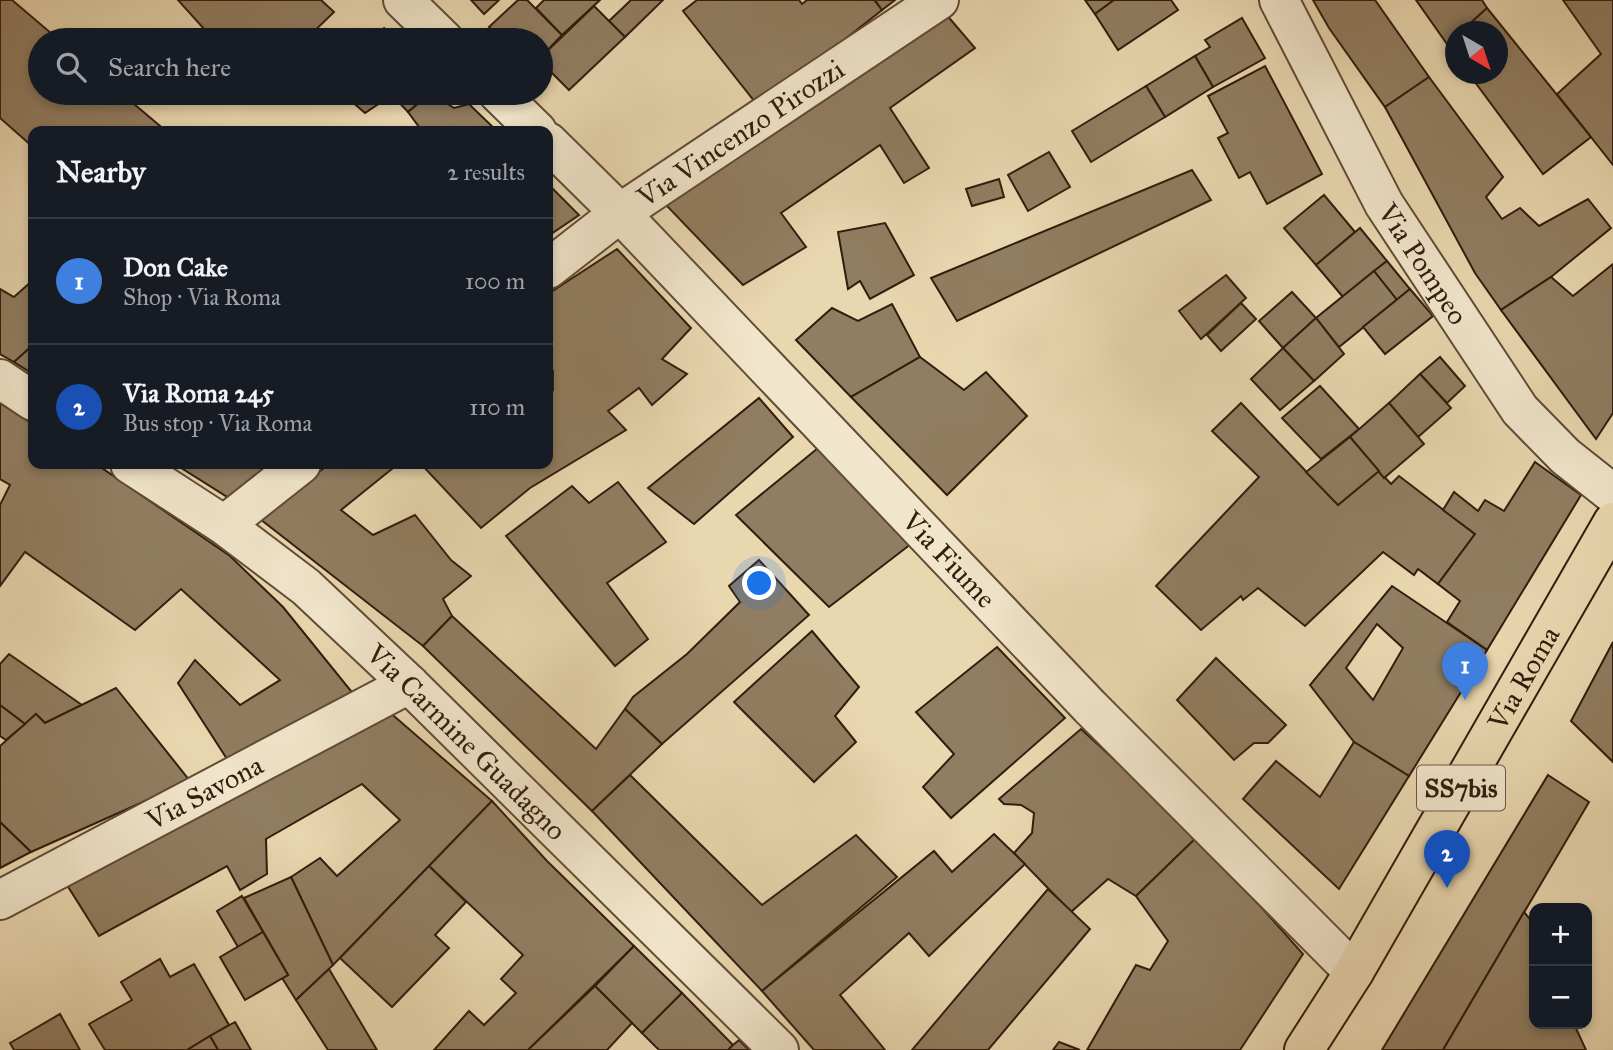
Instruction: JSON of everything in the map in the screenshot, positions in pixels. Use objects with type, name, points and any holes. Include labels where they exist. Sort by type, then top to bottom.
[{"type":"main road","name":"Via Roma","points":[[1304,1050],[1354,972],[1613,522]]},
{"type":"street","points":[[403,0],[432,28]]},
{"type":"street","name":"Via Vincenzo Pirozzi","points":[[553,265],[620,213],[939,0]]},
{"type":"street","name":"Via Pompeo","points":[[1279,0],[1384,204],[1520,410],[1565,456],[1613,494]]},
{"type":"street","points":[[510,105],[532,126]]},
{"type":"street","name":"Via Fiume","points":[[553,147],[620,213],[1090,707],[1354,972]]},
{"type":"street","points":[[0,379],[28,398]]},
{"type":"street","name":"Via Carmine Guadagno","points":[[138,469],[224,525],[306,587],[409,684],[779,1050]]},
{"type":"street","points":[[224,525],[296,469]]},
{"type":"street","name":"Via Savona","points":[[0,900],[409,684]]},
{"type":"building","points":[[0,0],[12,0],[45,28],[28,28],[28,105],[135,105],[160,126],[28,126],[28,143],[0,118]]},
{"type":"building","points":[[178,0],[321,0],[334,12],[317,28],[203,28]]},
{"type":"building","points":[[471,0],[499,0],[484,14]]},
{"type":"building","points":[[518,0],[527,0],[562,35],[553,44],[553,28],[489,27]]},
{"type":"building","points":[[544,0],[600,0],[562,35],[536,8]]},
{"type":"building","points":[[631,0],[663,0],[625,37],[609,21]]},
{"type":"building","points":[[697,0],[799,0],[802,4],[807,0],[874,0],[882,10],[759,107],[683,11]]},
{"type":"building","points":[[875,0],[895,0],[882,10]]},
{"type":"building","points":[[1085,0],[1114,0],[1095,14]]},
{"type":"building","points":[[1114,0],[1171,0],[1178,10],[1118,50],[1095,14]]},
{"type":"building","points":[[1313,0],[1375,0],[1429,77],[1385,107],[1329,28]]},
{"type":"building","points":[[1416,0],[1482,0],[1487,8],[1473,21],[1445,21],[1445,41]]},
{"type":"building","points":[[1563,0],[1613,0],[1613,165],[1557,94],[1601,54]]},
{"type":"building","points":[[594,6],[625,37],[569,90],[553,74],[553,45]]},
{"type":"building","points":[[1487,8],[1497,21],[1473,21]]},
{"type":"building","points":[[945,13],[975,48],[890,108],[929,168],[904,183],[880,145],[781,213],[806,247],[743,285],[666,205]]},
{"type":"building","points":[[1242,18],[1265,58],[1213,87],[1195,56],[1210,47],[1205,40]]},
{"type":"building","points":[[1508,34],[1591,137],[1543,174],[1476,84],[1508,84]]},
{"type":"building","points":[[1195,56],[1213,87],[1165,117],[1146,86]]},
{"type":"building","points":[[1265,66],[1322,174],[1267,204],[1250,172],[1239,178],[1218,138],[1228,133],[1208,96]]},
{"type":"building","points":[[1429,77],[1503,177],[1486,197],[1502,219],[1520,208],[1539,226],[1588,199],[1611,228],[1551,277],[1501,310],[1475,273],[1385,107]]},
{"type":"building","points":[[1146,86],[1165,117],[1091,162],[1072,131]]},
{"type":"building","points":[[356,105],[377,105],[365,113]]},
{"type":"building","points":[[401,105],[416,105],[408,112]]},
{"type":"building","points":[[416,105],[449,105],[454,108],[470,105],[492,126],[418,126],[408,112]]},
{"type":"building","points":[[1049,152],[1070,187],[1028,211],[1008,175]]},
{"type":"building","points":[[1192,170],[1211,200],[957,321],[931,278]]},
{"type":"building","points":[[999,179],[1004,197],[972,206],[966,189]]},
{"type":"building","points":[[553,189],[579,215],[553,233]]},
{"type":"building","points":[[1324,195],[1355,232],[1316,265],[1284,228]]},
{"type":"building","points":[[885,223],[914,275],[870,299],[860,281],[848,289],[838,232]]},
{"type":"building","points":[[1360,228],[1387,261],[1343,297],[1316,265]]},
{"type":"building","points":[[617,249],[691,328],[662,359],[687,374],[652,405],[639,388],[608,411],[626,430],[530,488],[481,528],[426,469],[553,469],[553,291]]},
{"type":"building","points":[[1387,261],[1410,289],[1397,300],[1374,271]]},
{"type":"building","points":[[1613,264],[1613,413],[1596,439],[1501,310],[1551,277],[1573,296]]},
{"type":"building","points":[[1374,271],[1397,300],[1339,347],[1316,318]]},
{"type":"building","points":[[1226,275],[1246,298],[1201,339],[1179,311]]},
{"type":"building","points":[[28,284],[28,349],[14,362],[0,354],[0,289],[14,297]]},
{"type":"building","points":[[1410,289],[1433,316],[1385,354],[1363,327]]},
{"type":"building","points":[[1292,292],[1316,318],[1283,348],[1259,321]]},
{"type":"building","points":[[1241,303],[1256,319],[1221,351],[1207,335]]},
{"type":"building","points":[[892,304],[920,357],[851,397],[796,340],[832,308],[858,321]]},
{"type":"building","points":[[1316,318],[1344,354],[1314,381],[1283,348]]},
{"type":"building","points":[[1283,348],[1314,381],[1280,410],[1251,379]]},
{"type":"building","points":[[28,349],[28,371],[14,362]]},
{"type":"building","points":[[920,357],[964,390],[986,372],[1027,416],[947,495],[851,397]]},
{"type":"building","points":[[1440,357],[1465,386],[1447,403],[1420,374]]},
{"type":"building","points":[[1420,374],[1451,408],[1418,437],[1389,403]]},
{"type":"building","points":[[1320,386],[1359,429],[1321,459],[1282,418]]},
{"type":"building","points":[[759,398],[793,437],[694,524],[648,488]]},
{"type":"building","points":[[0,403],[28,421],[28,469],[103,469],[230,556],[283,607],[355,696],[227,759],[178,683],[195,660],[240,705],[280,680],[181,589],[135,630],[25,552],[0,586],[0,505],[10,485],[0,479]]},
{"type":"building","points":[[1241,403],[1338,505],[1379,471],[1391,484],[1399,476],[1475,534],[1438,584],[1418,569],[1414,575],[1383,552],[1305,626],[1258,588],[1243,600],[1241,596],[1201,630],[1156,586],[1259,477],[1212,431]]},
{"type":"building","points":[[1389,403],[1424,444],[1384,478],[1350,437]]},
{"type":"building","points":[[1350,437],[1379,471],[1338,505],[1306,472]]},
{"type":"building","points":[[818,448],[911,544],[829,607],[736,515]]},
{"type":"building","points":[[1535,462],[1581,495],[1487,650],[1447,622],[1460,601],[1438,584],[1475,534],[1443,510],[1454,492],[1478,511],[1485,500],[1504,511]]},
{"type":"building","points":[[183,469],[273,469],[232,500]]},
{"type":"building","points":[[323,469],[392,469],[341,510],[373,535],[415,515],[451,560],[471,576],[443,599],[452,616],[423,646],[260,519]]},
{"type":"building","points":[[618,482],[666,542],[607,583],[648,639],[615,666],[506,536],[572,486],[589,503]]},
{"type":"building","points":[[759,560],[809,615],[662,744],[625,709],[633,697],[687,654],[740,602],[729,586]]},
{"type":"building","points":[[1392,586],[1487,650],[1409,776],[1354,742],[1310,685]],"holes":[[[1377,624],[1403,648],[1373,700],[1346,668]]]},
{"type":"building","points":[[452,616],[596,749],[625,709],[662,744],[592,811],[423,646]]},
{"type":"building","points":[[812,631],[859,687],[835,716],[856,742],[814,782],[734,702]]},
{"type":"building","points":[[1613,642],[1613,762],[1571,721]]},
{"type":"building","points":[[997,647],[1065,718],[951,818],[923,787],[954,754],[916,712]]},
{"type":"building","points":[[9,654],[82,705],[45,723],[36,714],[25,724],[0,705],[0,664]]},
{"type":"building","points":[[1216,658],[1286,725],[1268,743],[1254,743],[1234,760],[1177,700]]},
{"type":"building","points":[[116,688],[190,781],[31,852],[0,822],[0,746],[36,714],[45,723]]},
{"type":"building","points":[[0,705],[25,724],[6,740],[0,736]]},
{"type":"building","points":[[387,710],[492,801],[333,965],[291,877],[320,858],[337,876],[400,820],[362,784],[266,839],[267,874],[240,890],[227,866],[99,936],[67,885]]},
{"type":"building","points":[[1081,729],[1198,836],[1136,896],[1108,879],[1071,912],[1014,853],[1032,833],[1034,813],[1021,805],[1004,804],[999,799]]},
{"type":"building","points":[[1354,742],[1409,776],[1339,889],[1243,799],[1276,761],[1320,797]]},
{"type":"building","points":[[630,775],[762,905],[856,835],[897,877],[762,991],[592,811]]},
{"type":"building","points":[[1548,775],[1589,802],[1443,1050],[1382,1050]]},
{"type":"building","points":[[492,801],[547,861],[634,946],[528,1050],[434,1050],[469,1011],[484,1025],[516,993],[501,979],[523,955],[429,866]]},
{"type":"building","points":[[0,822],[31,852],[0,868]]},
{"type":"building","points":[[994,834],[1025,864],[929,956],[909,933],[840,995],[885,1050],[814,1050],[762,991],[934,851],[952,872]]},
{"type":"building","points":[[1198,836],[1303,954],[1240,1050],[1087,1050],[1136,965],[1150,970],[1168,941],[1136,896]]},
{"type":"building","points":[[429,866],[466,902],[435,935],[449,948],[392,1007],[340,958]]},
{"type":"building","points":[[291,877],[333,965],[296,1000],[282,978],[288,975],[244,898]]},
{"type":"building","points":[[1048,889],[1090,929],[988,1050],[912,1050]]},
{"type":"building","points":[[242,896],[263,932],[238,947],[217,911]]},
{"type":"building","points":[[1524,912],[1529,918],[1529,1029],[1576,1029],[1586,1050],[1443,1050]]},
{"type":"building","points":[[263,932],[288,975],[245,1000],[220,957]]},
{"type":"building","points":[[634,946],[682,993],[642,1033],[595,986]]},
{"type":"building","points":[[160,959],[170,977],[194,964],[229,1025],[187,1050],[105,1050],[89,1024],[132,1000],[121,982]]},
{"type":"building","points":[[329,969],[377,1050],[328,1050],[296,1000]]},
{"type":"building","points":[[595,986],[632,1023],[607,1050],[528,1050]]},
{"type":"building","points":[[682,993],[733,1045],[728,1050],[659,1050],[642,1033]]},
{"type":"building","points":[[60,1014],[80,1050],[14,1050],[10,1043]]},
{"type":"building","points":[[235,1022],[251,1050],[218,1050],[210,1036]]},
{"type":"building","points":[[210,1036],[218,1050],[187,1050]]},
{"type":"building","points":[[739,1040],[749,1050],[728,1050],[733,1045]]},
{"type":"building","points":[[1059,1042],[1080,1050],[1053,1050]]},
{"type":"place","name":"Don Cake","points":[[1465,700]]},
{"type":"place","name":"Via Roma 245","points":[[1447,888]]}]
